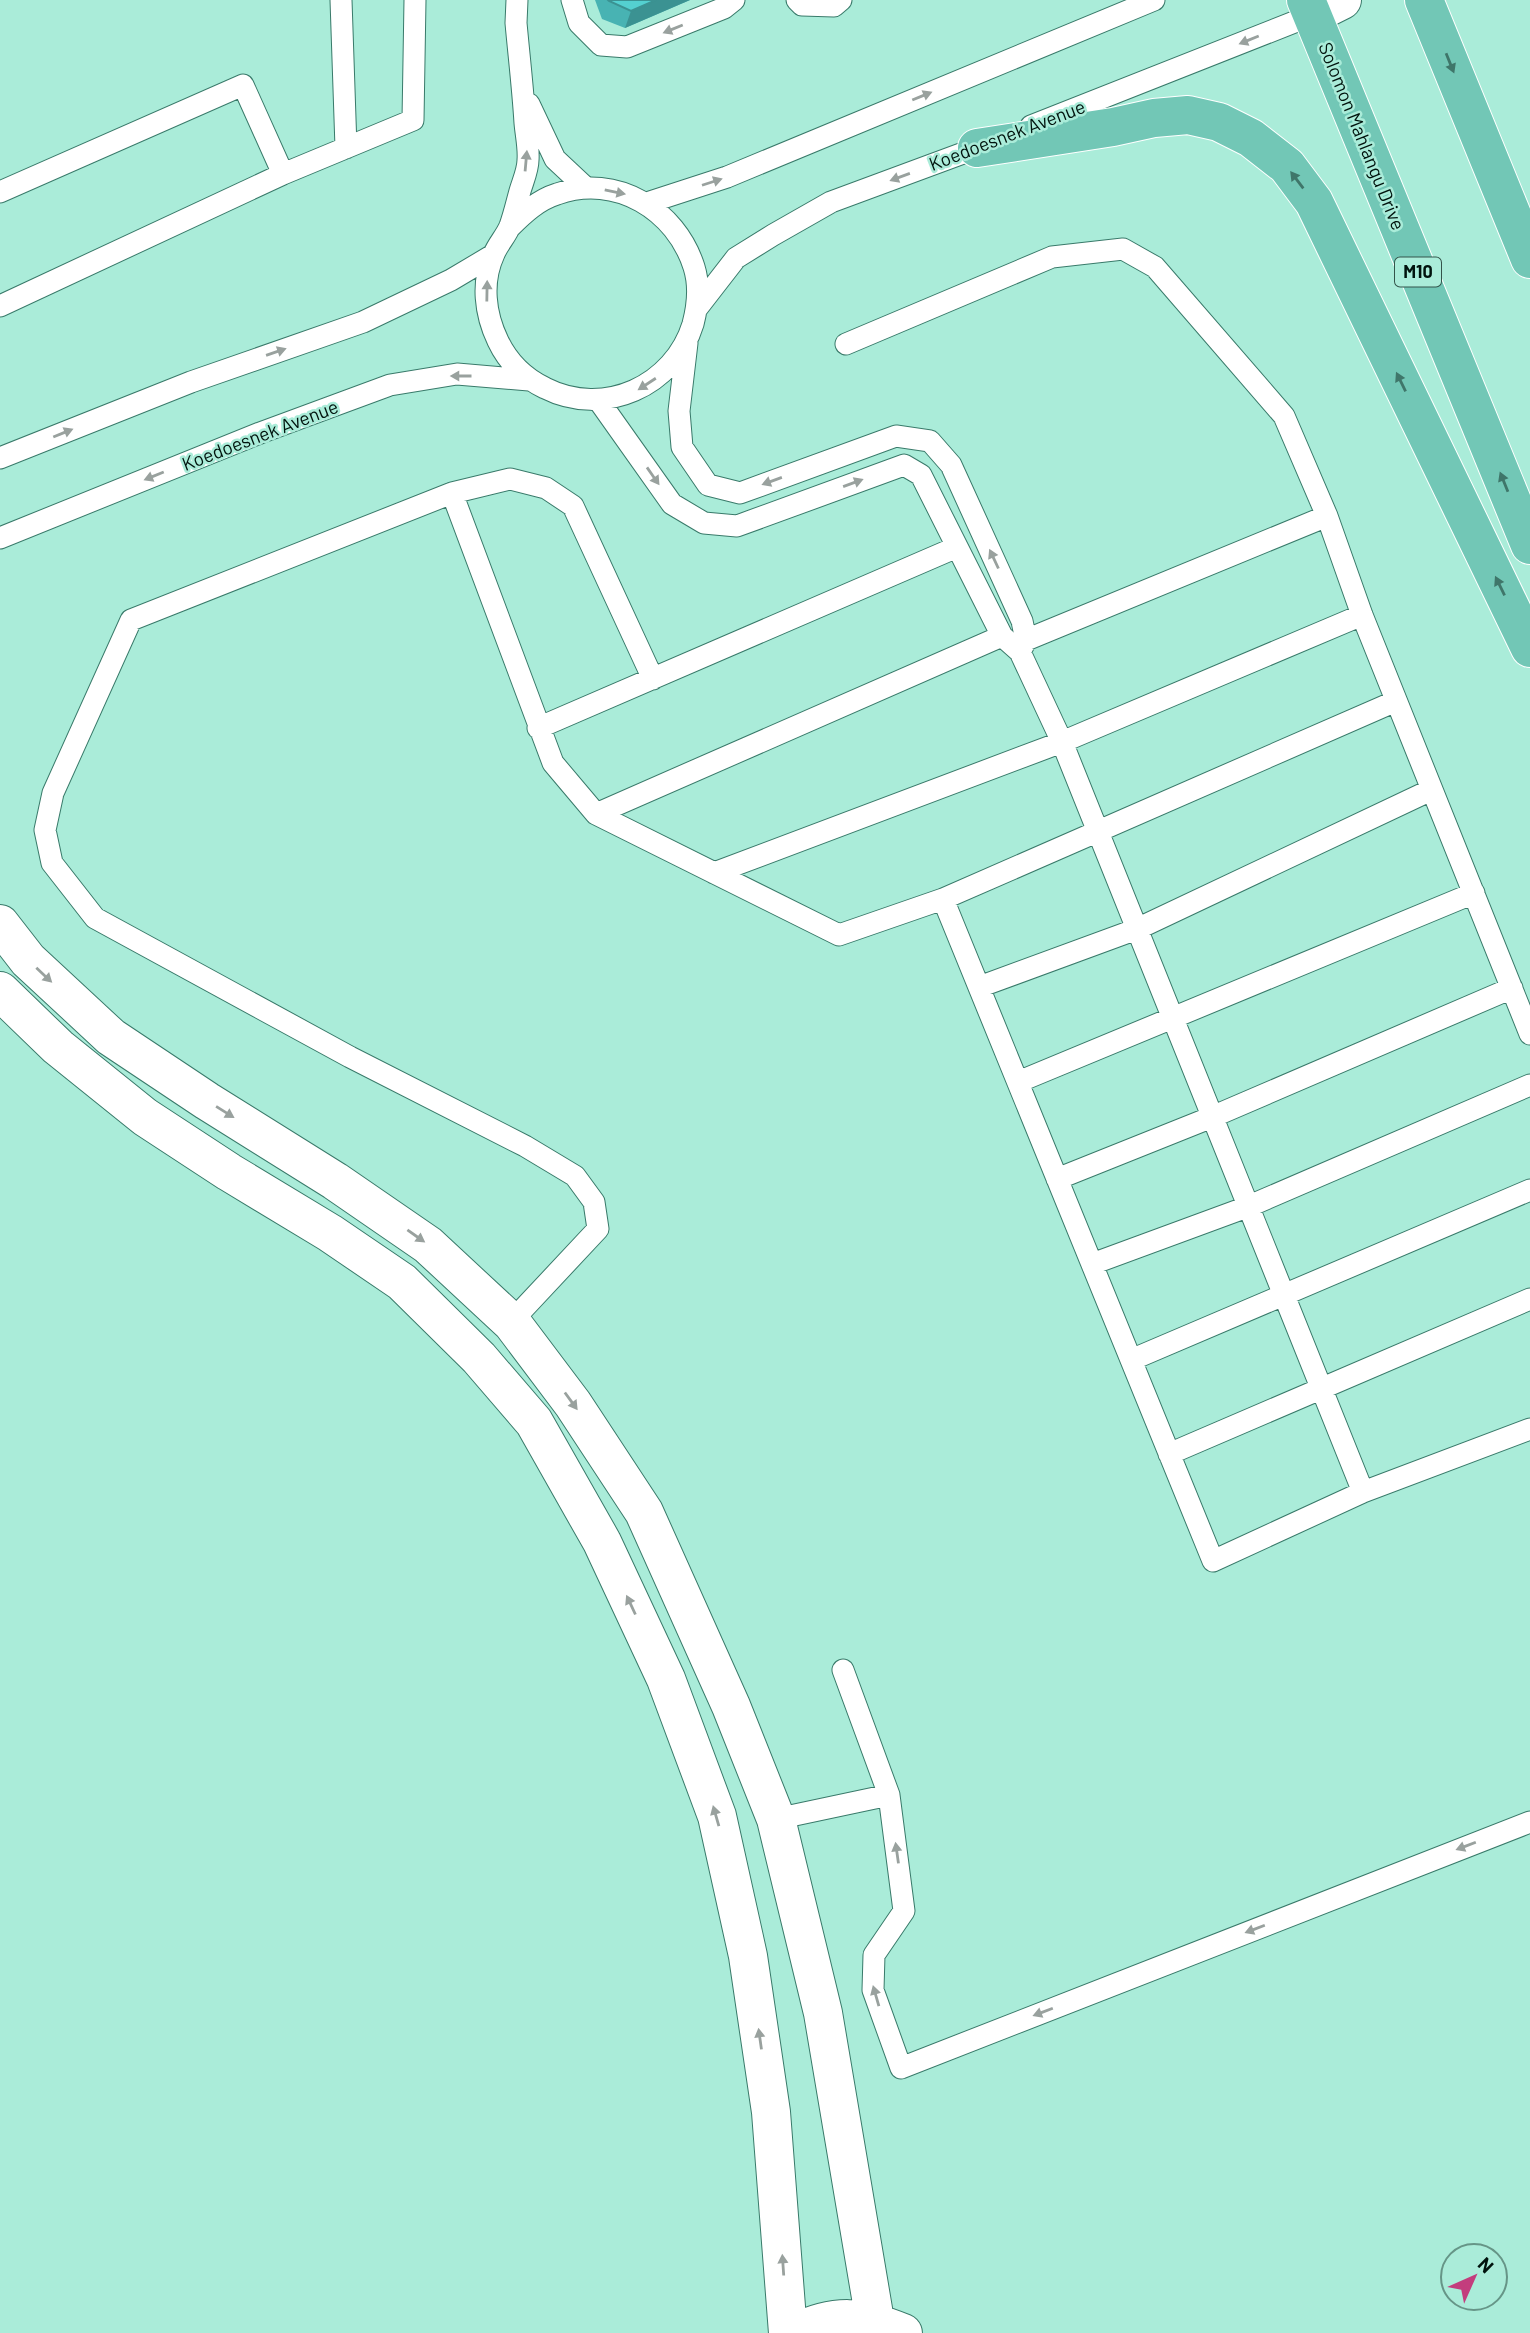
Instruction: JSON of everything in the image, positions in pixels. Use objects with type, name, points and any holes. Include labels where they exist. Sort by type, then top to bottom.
[{"type":"main road","points":[[1424,0],[1530,259]]},
{"type":"main road","name":"Solomon Mahlangu Drive","points":[[1320,5],[1530,545]]},
{"type":"main road","points":[[977,148],[1154,118],[1188,115],[1219,122],[1251,138],[1287,166],[1314,202],[1530,648]]},
{"type":"street","points":[[0,923],[29,960],[111,1037],[335,1181],[428,1245],[511,1322],[573,1404],[644,1512],[731,1706],[776,1819],[823,2014],[889,2327],[843,2318],[814,2323],[795,2333]]},
{"type":"street","points":[[0,991],[58,1047],[145,1117],[330,1233],[402,1282],[479,1359],[534,1422],[602,1542],[666,1679],[717,1816],[748,1956],[771,2112],[788,2333]]},
{"type":"lane","points":[[341,0],[346,148]]},
{"type":"lane","points":[[0,306],[283,174],[414,120],[415,0]]},
{"type":"lane","points":[[510,227],[528,162],[516,23],[517,0]]},
{"type":"lane","points":[[572,0],[579,23],[601,45],[627,47],[723,8],[734,0]]},
{"type":"lane","points":[[797,0],[802,5],[834,6],[841,0]]},
{"type":"lane","points":[[647,203],[727,177],[1154,0]]},
{"type":"lane","name":"Koedoesnek Avenue","points":[[698,307],[736,258],[831,202],[977,148],[1320,5]]},
{"type":"lane","points":[[0,192],[243,85],[283,174]]},
{"type":"lane","points":[[523,89],[555,159],[586,188]]},
{"type":"lane","name":"Koedoesnek Avenue","points":[[586,188],[618,191],[647,203],[670,223],[688,248],[697,277],[698,307],[687,343],[665,372],[634,392],[599,401],[562,397],[529,380],[505,355],[490,324],[485,289],[493,255],[510,227],[531,207],[557,194],[586,188]]},
{"type":"lane","points":[[846,344],[1052,257],[1123,249],[1155,267],[1284,416],[1327,516],[1362,615],[1530,1034]]},
{"type":"lane","name":"Koedoesnek Avenue","points":[[0,458],[191,382],[363,322],[452,280],[493,255]]},
{"type":"lane","points":[[687,343],[679,411],[682,447],[708,485],[740,492],[896,436],[930,441],[951,465],[1022,621],[1023,646],[1363,1492]]},
{"type":"lane","name":"Koedoesnek Avenue","points":[[0,538],[260,433],[390,385],[457,374],[529,380]]},
{"type":"lane","points":[[599,401],[672,504],[704,523],[737,526],[904,465],[921,475],[1002,636],[1023,646],[1327,516]]},
{"type":"lane","points":[[511,1322],[598,1229],[594,1202],[575,1176],[525,1146],[337,1051],[95,918],[52,863],[45,830],[53,793],[131,620],[452,493],[510,479],[546,488],[573,506],[653,678]]},
{"type":"lane","points":[[452,493],[553,763],[596,814],[839,935],[943,899],[1396,701]]},
{"type":"lane","points":[[538,728],[957,547]]},
{"type":"lane","points":[[713,873],[1062,741],[1362,615]]},
{"type":"lane","points":[[596,814],[1002,636]]},
{"type":"lane","points":[[979,987],[1137,929],[1432,790]]},
{"type":"lane","points":[[1017,1082],[1474,893]]},
{"type":"lane","points":[[943,899],[1213,1561],[1363,1492],[1530,1429]]},
{"type":"lane","points":[[1057,1179],[1212,1117],[1512,988]]},
{"type":"lane","points":[[1092,1264],[1248,1207],[1530,1085]]},
{"type":"lane","points":[[1131,1360],[1530,1190]]},
{"type":"lane","points":[[1170,1454],[1530,1299]]},
{"type":"lane","points":[[843,1670],[889,1795],[905,1911],[874,1955],[873,1990],[901,2068],[1530,1822]]},
{"type":"lane","points":[[776,1819],[889,1795]]},
{"type":"building","points":[[608,0],[656,0],[631,11]]}]
